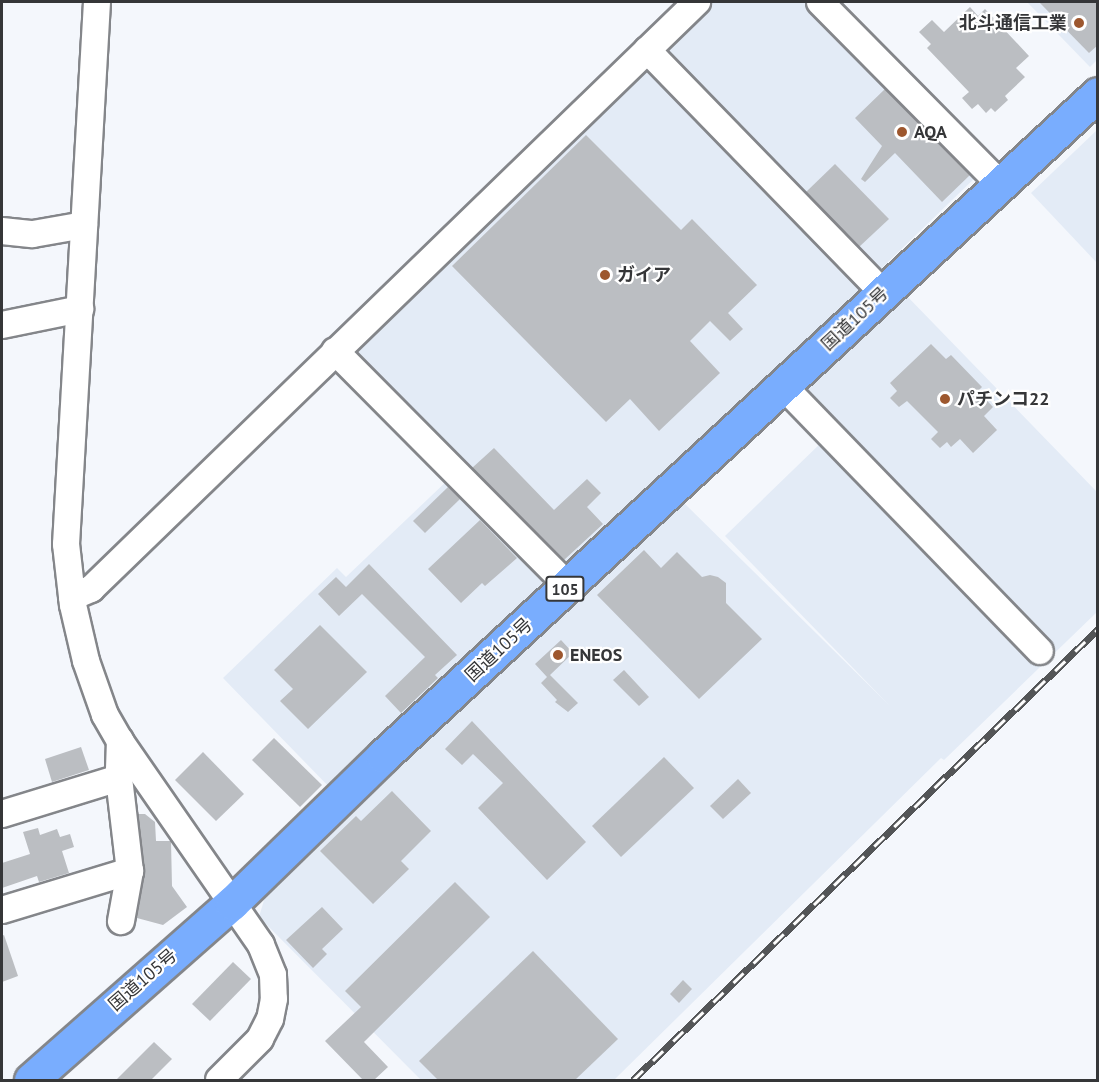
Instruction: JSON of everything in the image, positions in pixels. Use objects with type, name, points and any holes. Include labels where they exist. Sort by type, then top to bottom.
[{"type":"highway","name":"国道105号","points":[[31,1080],[232,903],[383,756],[1098,94]]},
{"type":"street","points":[[97,2],[66,544],[72,597],[86,661],[105,715],[261,945],[273,975],[274,999],[270,1019],[260,1039],[219,1080]]},
{"type":"street","points":[[72,597],[91,589],[697,2]]},
{"type":"street","points":[[820,2],[1000,184]]},
{"type":"street","points":[[647,50],[883,293]]},
{"type":"street","points":[[2,231],[33,234],[84,225]]},
{"type":"street","points":[[2,325],[80,309]]},
{"type":"street","points":[[335,351],[568,586]]},
{"type":"street","points":[[783,386],[1040,651]]},
{"type":"street","points":[[120,740],[119,778],[130,871],[121,921]]},
{"type":"street","points":[[2,814],[119,778]]},
{"type":"street","points":[[2,910],[130,871]]},
{"type":"shaded area","points":[[712,2],[809,2],[978,175],[563,576],[347,354]]},
{"type":"shaded area","name":"北斗通信工業","points":[[1027,2],[1097,2],[1097,60],[1090,67]]},
{"type":"shaded area","points":[[1097,130],[1097,263],[1031,193]]},
{"type":"shaded area","points":[[903,292],[1097,492],[1097,612],[944,760],[941,758],[614,1080],[421,1080],[259,917],[267,890],[683,502],[889,705],[725,536],[824,440],[788,403]]},
{"type":"shaded area","points":[[450,478],[553,585],[335,793],[223,678],[337,568],[346,577]]},
{"type":"building","name":"北斗通信工業","points":[[1039,2],[1098,2],[1098,45],[1089,53]]},
{"type":"building","points":[[970,7],[978,16],[985,9],[1029,56],[1016,68],[1025,77],[1005,96],[1008,100],[995,112],[991,108],[986,113],[978,104],[972,109],[962,98],[969,92],[927,48],[931,44],[919,32],[932,20],[944,32]]},
{"type":"building","name":"AQA","points":[[885,89],[970,175],[942,202],[895,153],[865,182],[861,179],[882,146],[855,118]]},
{"type":"building","name":"ガイア","points":[[586,135],[681,230],[692,219],[757,285],[728,313],[743,329],[730,341],[710,321],[690,341],[720,373],[659,431],[630,399],[606,422],[452,266]]},
{"type":"building","points":[[835,164],[889,219],[859,247],[806,192]]},
{"type":"building","name":"パチンコ22","points":[[931,344],[946,359],[951,355],[982,387],[978,391],[993,407],[984,416],[997,430],[973,453],[960,439],[951,447],[947,442],[940,448],[931,439],[938,432],[907,401],[899,407],[890,398],[897,391],[890,383]]},
{"type":"building","points":[[494,448],[554,510],[587,479],[601,493],[587,507],[603,524],[564,560],[472,468]]},
{"type":"building","points":[[448,487],[460,499],[425,533],[413,521]]},
{"type":"building","points":[[480,520],[517,558],[485,586],[482,583],[461,603],[428,569]]},
{"type":"building","points":[[644,550],[661,568],[677,552],[702,577],[710,575],[718,577],[726,583],[726,603],[762,639],[699,699],[597,595]]},
{"type":"building","points":[[369,564],[457,655],[435,675],[438,678],[401,713],[385,696],[425,657],[362,594],[339,616],[318,594],[336,577],[346,587]]},
{"type":"building","points":[[320,625],[367,672],[308,729],[280,701],[293,689],[274,670]]},
{"type":"building","points":[[561,640],[573,653],[550,675],[578,703],[568,712],[555,702],[557,700],[541,683],[547,677],[535,664]]},
{"type":"building","points":[[624,670],[649,697],[639,706],[613,680]]},
{"type":"building","points":[[472,721],[586,842],[547,880],[478,808],[503,783],[473,754],[462,765],[445,749]]},
{"type":"building","points":[[274,738],[322,785],[300,807],[252,760]]},
{"type":"building","points":[[81,747],[89,770],[52,782],[45,759]]},
{"type":"building","points":[[203,752],[244,794],[216,821],[175,780]]},
{"type":"building","points":[[664,757],[694,788],[621,857],[592,826]]},
{"type":"building","points":[[738,779],[751,793],[723,819],[710,806]]},
{"type":"building","points":[[392,791],[431,831],[401,861],[409,869],[373,904],[320,851],[356,816],[361,821]]},
{"type":"building","points":[[138,814],[145,814],[155,822],[156,841],[171,841],[172,886],[187,907],[163,925],[137,918],[145,870]]},
{"type":"building","points":[[38,828],[40,835],[57,829],[60,837],[70,834],[74,847],[62,851],[69,873],[39,882],[37,876],[2,888],[2,863],[30,854],[23,832]]},
{"type":"building","points":[[455,882],[490,917],[364,1042],[388,1067],[374,1080],[363,1080],[325,1041],[361,1007],[345,991]]},
{"type":"building","points":[[322,907],[343,929],[322,949],[327,954],[313,968],[286,940]]},
{"type":"building","points":[[4,935],[18,976],[2,982],[2,936]]},
{"type":"building","points":[[533,951],[618,1039],[575,1080],[438,1080],[419,1061]]},
{"type":"building","points":[[233,962],[251,979],[210,1021],[192,1004]]},
{"type":"building","points":[[683,980],[692,989],[679,1003],[670,994]]},
{"type":"building","points":[[154,1042],[172,1059],[151,1080],[116,1080]]},
{"type":"railway","points":[[633,1080],[1098,629]]},
{"type":"place","name":"北斗通信工業","points":[[1079,23]]},
{"type":"place","name":"AQA","points":[[902,132]]},
{"type":"place","name":"ガイア","points":[[605,275]]},
{"type":"place","name":"パチンコ22","points":[[945,399]]},
{"type":"place","name":"ENEOS","points":[[558,655]]}]
